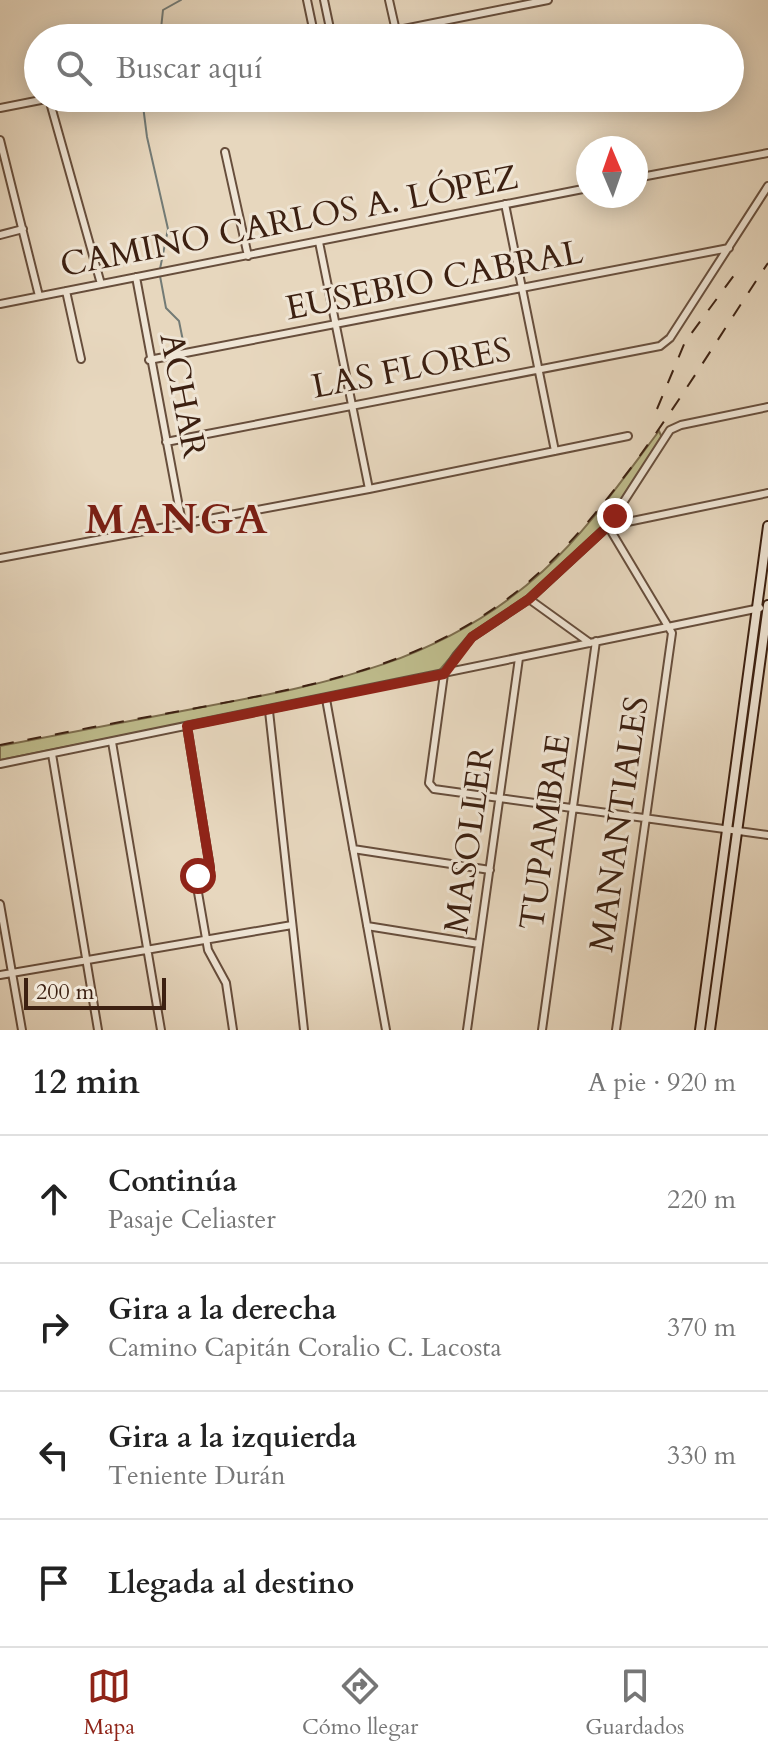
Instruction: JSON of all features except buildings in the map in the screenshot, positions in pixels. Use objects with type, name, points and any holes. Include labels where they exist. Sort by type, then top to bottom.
[{"type":"main road","points":[[700,1030],[714,958],[765,606],[768,526]]},
{"type":"main road","points":[[710,1030],[714,958]]},
{"type":"street","points":[[307,0],[312,24]]},
{"type":"street","points":[[324,0],[329,24]]},
{"type":"street","points":[[389,0],[394,24]]},
{"type":"street","points":[[429,24],[548,0]]},
{"type":"street","points":[[0,108],[24,103]]},
{"type":"street","points":[[54,112],[101,284]]},
{"type":"street","points":[[0,140],[3,163],[39,296]]},
{"type":"street","points":[[225,152],[248,256]]},
{"type":"street","points":[[648,176],[768,153]]},
{"type":"street","points":[[729,248],[768,186]]},
{"type":"street","name":"CAMINO CARLOS A. LÓPEZ","points":[[0,304],[576,190]]},
{"type":"street","points":[[505,204],[555,451]]},
{"type":"street","points":[[0,235],[23,229]]},
{"type":"street","points":[[319,242],[369,489]]},
{"type":"street","name":"EUSEBIO CABRAL","points":[[149,360],[729,248]]},
{"type":"street","name":"LAS FLORES","points":[[166,442],[666,343],[729,248]]},
{"type":"street","name":"ACHAR","points":[[136,277],[149,360],[182,523]]},
{"type":"street","points":[[66,291],[81,359]]},
{"type":"street","points":[[768,407],[675,427],[608,526],[529,599],[472,637],[444,674],[431,787],[768,835]]},
{"type":"street","points":[[0,558],[369,489],[628,436]]},
{"type":"street","points":[[608,526],[768,493]]},
{"type":"street","points":[[608,526],[620,552],[669,626]]},
{"type":"street","points":[[529,599],[593,642]]},
{"type":"street","points":[[0,764],[269,711],[765,606]]},
{"type":"street","name":"MANANTIALES","points":[[616,1030],[672,633],[669,626]]},
{"type":"street","name":"TUPAMBAE","points":[[542,1030],[574,808],[593,642]]},
{"type":"street","name":"MASOLLER","points":[[467,1030],[519,658]]},
{"type":"street","points":[[326,699],[386,1030]]},
{"type":"street","points":[[269,711],[304,1030]]},
{"type":"street","points":[[187,726],[210,868],[196,878],[206,940],[210,956],[226,983],[233,1030]]},
{"type":"street","points":[[112,742],[161,1030]]},
{"type":"street","points":[[52,754],[98,1030]]},
{"type":"street","points":[[353,849],[490,870]]},
{"type":"street","points":[[0,904],[22,1030]]},
{"type":"street","points":[[0,975],[292,925]]},
{"type":"street","points":[[367,926],[479,944]]},
{"type":"shaded area","points":[[659,431],[662,438],[607,523],[531,595],[466,639],[438,672],[0,760],[0,746],[296,688],[384,664],[425,648],[505,602],[543,571],[590,522]]},
{"type":"waterway","points":[[162,24],[163,10],[181,0]]},
{"type":"waterway","points":[[144,112],[168,229],[160,269]]},
{"type":"waterway","points":[[160,276],[166,308],[179,321],[184,346]]},
{"type":"railway","points":[[0,745],[255,697],[354,673],[445,637],[488,612],[529,581],[597,511],[674,407],[768,263]]},
{"type":"railway","points":[[657,409],[685,342],[735,274]]},
{"type":"district","name":"MANGA","points":[[177,518]]},
{"type":"route","points":[[198,876],[209,872],[210,868],[187,726],[444,674],[466,642],[547,584],[615,516]]}]
